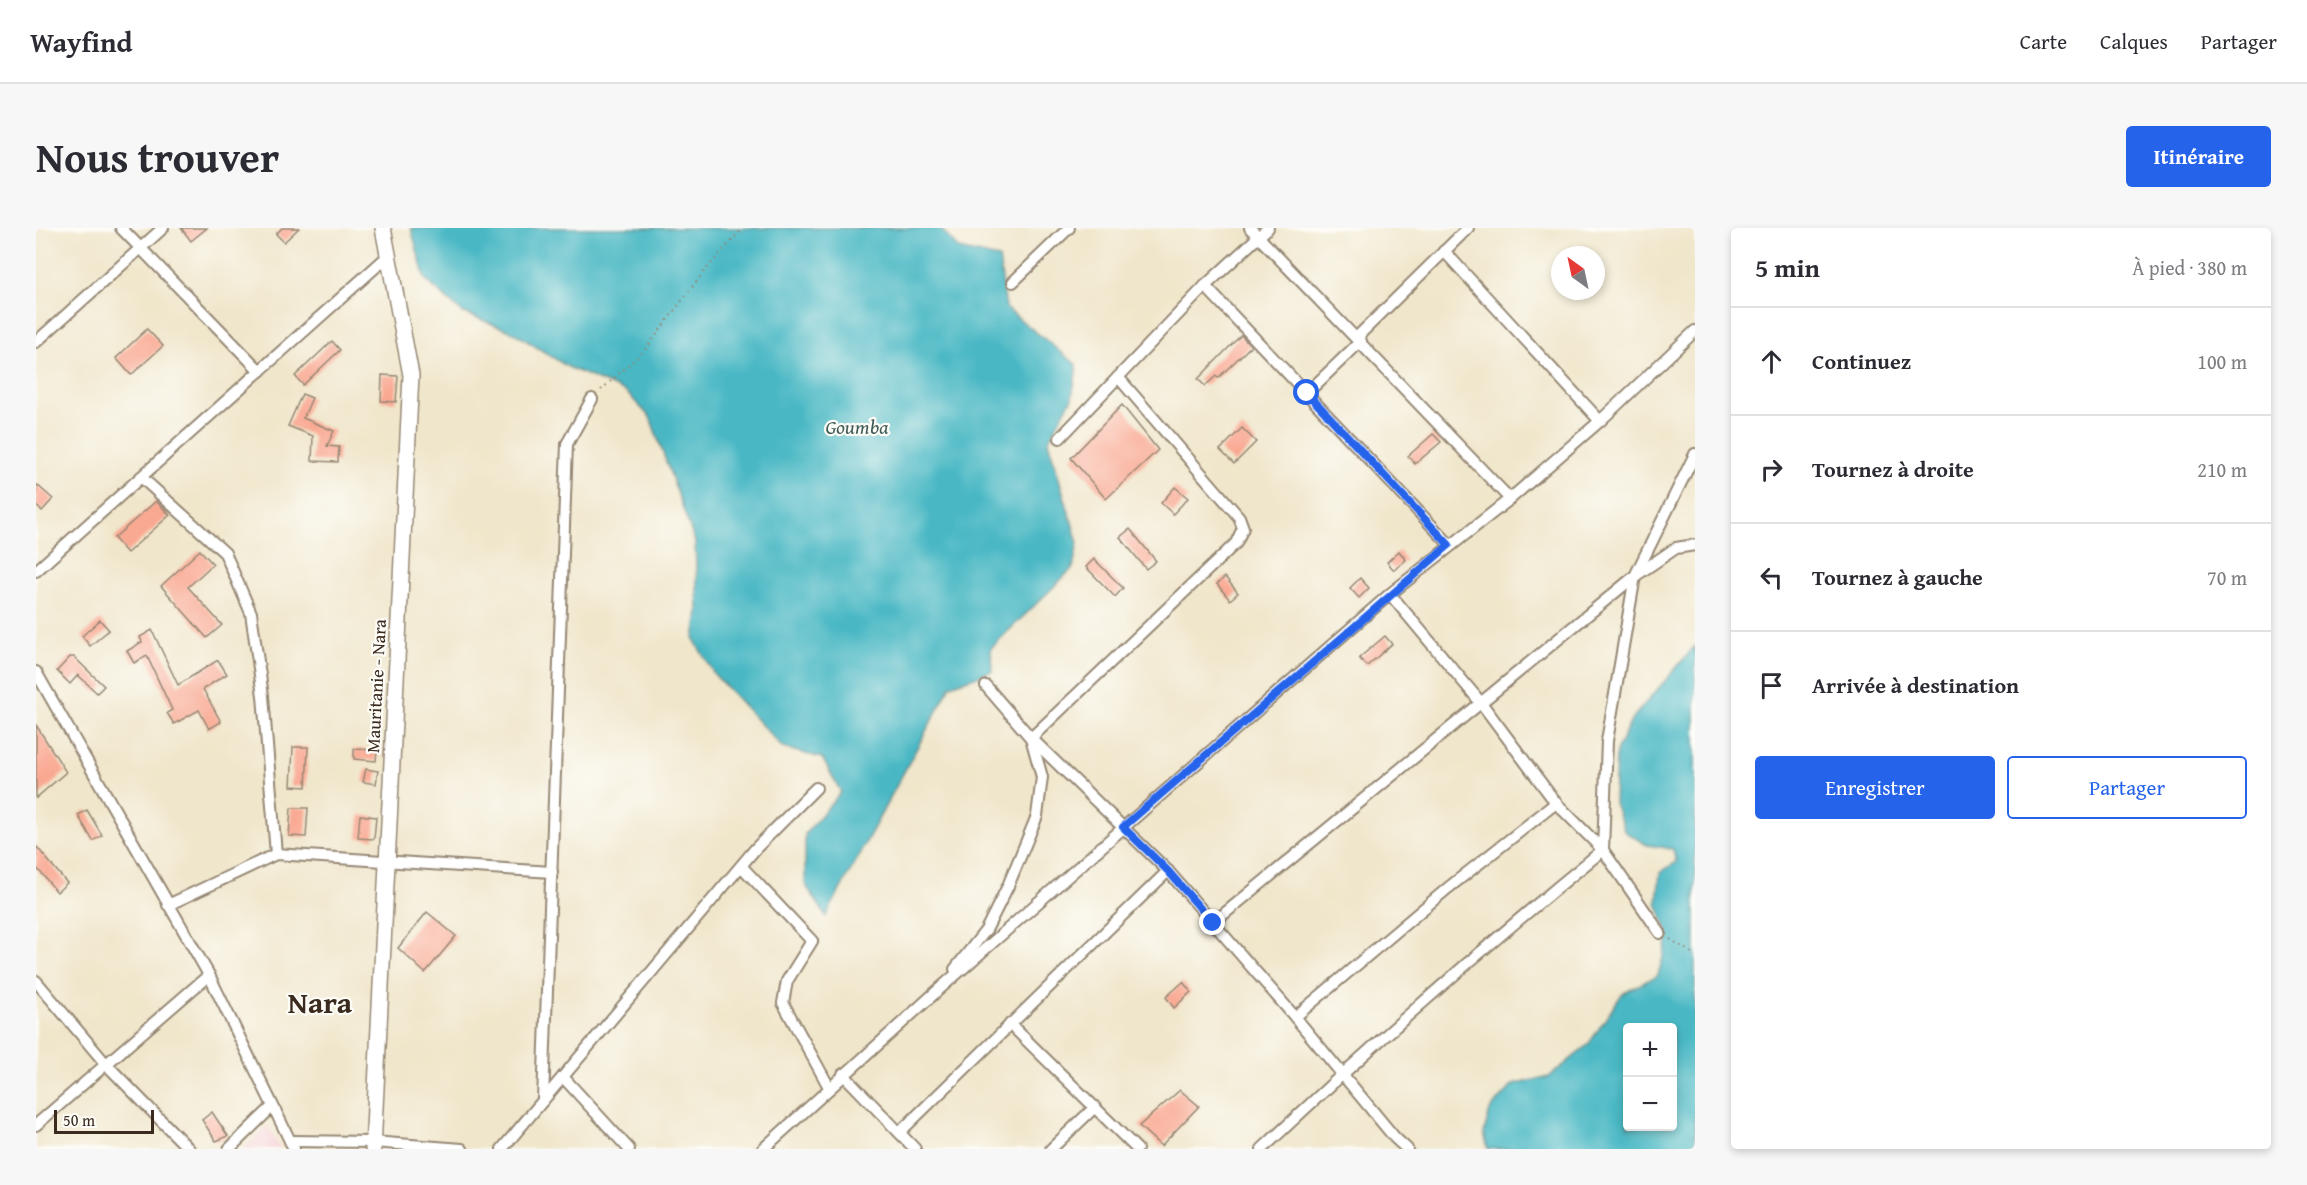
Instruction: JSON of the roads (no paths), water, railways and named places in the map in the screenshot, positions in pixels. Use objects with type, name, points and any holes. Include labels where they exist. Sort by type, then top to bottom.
[{"type":"main road","name":"Mauritanie - Nara","points":[[373,1145],[411,375],[383,228]]},
{"type":"street","points":[[121,228],[260,371]]},
{"type":"street","points":[[36,342],[163,228]]},
{"type":"street","points":[[1013,282],[1069,228]]},
{"type":"street","points":[[1250,228],[1359,339],[1510,499]]},
{"type":"street","points":[[1060,438],[1205,286],[1268,228]]},
{"type":"street","points":[[1307,393],[1468,228]]},
{"type":"street","points":[[1444,251],[1600,421]]},
{"type":"street","points":[[36,572],[388,256]]},
{"type":"street","points":[[1205,286],[1449,545]]},
{"type":"street","points":[[763,1149],[843,1074],[1390,594],[1510,499],[1600,421],[1695,331]]},
{"type":"street","points":[[1031,738],[1236,543],[1243,528],[1239,517],[1118,377]]},
{"type":"street","points":[[543,1100],[567,444],[592,399]]},
{"type":"street","points":[[1262,1149],[1341,1074],[1485,946],[1603,850],[1607,741],[1635,576],[1695,454]]},
{"type":"street","points":[[141,477],[225,553],[251,613],[263,696],[276,854]]},
{"type":"street","points":[[1213,923],[1635,576],[1676,548],[1695,545]]},
{"type":"street","points":[[1390,594],[1482,704],[1556,803],[1603,850],[1660,933]]},
{"type":"street","points":[[36,672],[209,975],[292,1145],[373,1145],[462,1149]]},
{"type":"street","points":[[986,686],[1031,738],[1168,871],[1407,1149]]},
{"type":"street","points":[[936,992],[986,930],[1008,886],[1037,816],[1042,777],[1031,738]]},
{"type":"street","points":[[502,1149],[743,868],[756,848],[816,788]]},
{"type":"street","points":[[1295,1017],[1448,888],[1556,803]]},
{"type":"street","points":[[168,906],[276,854],[552,872]]},
{"type":"street","points":[[743,868],[812,941],[787,981],[783,1004],[829,1087]]},
{"type":"street","points":[[900,1132],[1168,871]]},
{"type":"street","points":[[36,1125],[209,975]]},
{"type":"street","points":[[36,981],[105,1063],[189,1149]]},
{"type":"street","points":[[1011,1024],[1137,1149]]},
{"type":"street","points":[[843,1074],[915,1149]]},
{"type":"street","points":[[563,1077],[629,1149]]},
{"type":"street","points":[[230,1149],[273,1107]]},
{"type":"street","points":[[1052,1149],[1095,1107]]},
{"type":"water","name":"Goumba","points":[[411,228],[940,228],[959,249],[999,258],[1006,308],[1077,365],[1072,398],[1048,441],[1078,543],[1073,568],[991,648],[992,671],[951,685],[826,916],[805,884],[805,834],[841,792],[822,758],[783,748],[714,674],[694,639],[698,611],[695,542],[650,417],[626,392],[568,367],[513,332],[462,312],[425,279]]},
{"type":"water","points":[[1695,646],[1695,1149],[1488,1149],[1484,1133],[1490,1110],[1513,1085],[1549,1077],[1588,1045],[1622,994],[1658,975],[1669,936],[1657,903],[1660,873],[1676,862],[1673,849],[1647,845],[1625,832],[1614,803],[1616,752],[1632,719]]},
{"type":"district","name":"Nara","points":[[320,1002]]}]
